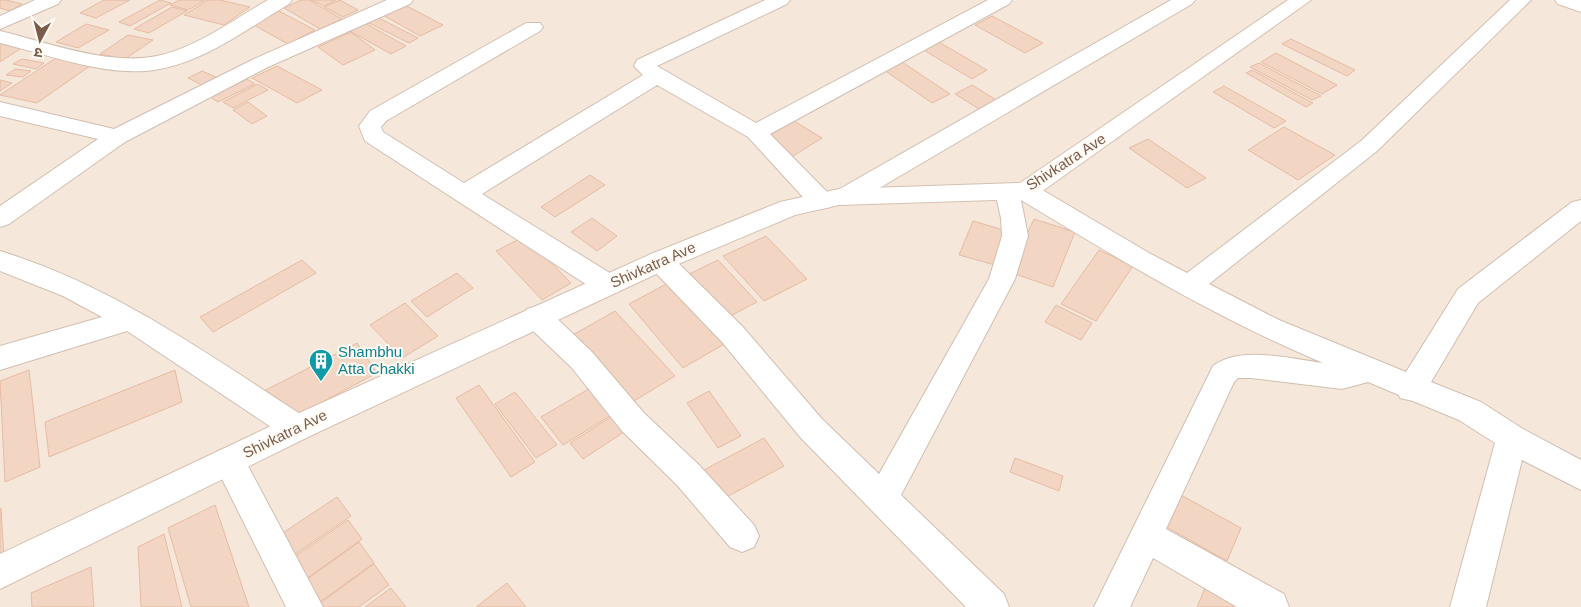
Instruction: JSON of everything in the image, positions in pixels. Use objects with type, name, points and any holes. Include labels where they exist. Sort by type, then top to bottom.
[{"type":"street","points":[[0,23],[51,0]]},
{"type":"street","points":[[0,37],[115,64],[159,63],[192,51],[282,0]]},
{"type":"street","points":[[0,218],[117,137],[262,63],[403,0]]},
{"type":"street","points":[[780,0],[644,64],[647,71],[756,132],[833,199],[1186,0]]},
{"type":"street","points":[[756,132],[1002,0]]},
{"type":"street","name":"Shivkatra Ave","points":[[0,572],[296,428],[660,261],[789,208],[833,199],[1016,192],[1302,0]]},
{"type":"street","points":[[1190,285],[1370,146],[1521,0]]},
{"type":"street","points":[[1565,0],[1581,6]]},
{"type":"street","points":[[533,27],[378,116],[370,126],[373,136],[608,285]]},
{"type":"street","points":[[464,194],[657,76]]},
{"type":"street","points":[[0,109],[117,137]]},
{"type":"street","points":[[882,499],[1005,270],[1016,243],[1016,192],[1269,328],[1358,364],[1410,388],[1470,411],[1512,438],[1581,476]]},
{"type":"street","points":[[1410,388],[1468,296],[1581,208]]},
{"type":"street","points":[[0,261],[74,289],[130,319],[296,428]]},
{"type":"street","points":[[660,261],[732,334],[811,428],[991,607]]},
{"type":"street","points":[[537,317],[582,360],[633,422],[688,475],[742,536]]},
{"type":"street","points":[[0,358],[130,319]]},
{"type":"street","points":[[1112,607],[1223,374],[1232,367],[1251,366],[1342,377],[1357,374],[1358,364]]},
{"type":"street","points":[[1468,607],[1512,438]]},
{"type":"street","points":[[229,460],[305,607]]},
{"type":"street","points":[[1146,536],[1271,607]]},
{"type":"shaded area","points":[[0,0],[1562,0],[1581,7],[1581,607],[0,607]]},
{"type":"building","points":[[0,0],[22,4],[10,11],[0,8]]},
{"type":"building","points":[[104,0],[130,0],[96,18],[80,13]]},
{"type":"building","points":[[160,0],[171,3],[130,26],[119,22]]},
{"type":"building","points":[[179,0],[205,0],[188,10],[170,5]]},
{"type":"building","points":[[208,0],[220,0],[250,7],[224,25],[184,15]]},
{"type":"building","points":[[301,0],[309,0],[342,19],[320,29],[284,8]]},
{"type":"building","points":[[311,0],[336,0],[324,6]]},
{"type":"building","points":[[340,0],[358,10],[343,17],[324,7]]},
{"type":"building","points":[[403,4],[443,25],[420,36],[381,14]]},
{"type":"building","points":[[172,7],[187,11],[149,33],[134,29]]},
{"type":"building","points":[[279,11],[315,30],[288,44],[252,24]]},
{"type":"building","points":[[375,16],[418,38],[409,43],[365,21]]},
{"type":"building","points":[[992,16],[1043,43],[1025,53],[975,25]]},
{"type":"building","points":[[363,22],[406,46],[391,54],[348,30]]},
{"type":"building","points":[[86,24],[109,30],[78,48],[56,42]]},
{"type":"building","points":[[351,32],[375,50],[343,65],[318,47]]},
{"type":"building","points":[[128,35],[153,40],[125,59],[100,54]]},
{"type":"building","points":[[1291,39],[1355,70],[1347,76],[1282,44]]},
{"type":"building","points":[[937,41],[987,70],[972,79],[922,49]]},
{"type":"building","points":[[0,42],[23,47],[0,62]]},
{"type":"building","points":[[1276,53],[1337,85],[1322,94],[1261,62]]},
{"type":"building","points":[[62,54],[97,61],[37,103],[0,95]]},
{"type":"building","points":[[22,59],[44,63],[36,69],[13,64]]},
{"type":"building","points":[[902,62],[950,94],[932,103],[884,70]]},
{"type":"building","points":[[1259,63],[1321,96],[1312,100],[1250,67]]},
{"type":"building","points":[[277,66],[322,90],[297,103],[252,78]]},
{"type":"building","points":[[15,69],[31,71],[23,77],[6,75]]},
{"type":"building","points":[[1252,70],[1313,103],[1306,107],[1246,73]]},
{"type":"building","points":[[202,71],[220,79],[206,87],[188,78]]},
{"type":"building","points":[[247,79],[255,84],[218,102],[210,97]]},
{"type":"building","points":[[0,80],[12,83],[0,91]]},
{"type":"building","points":[[258,84],[268,90],[233,108],[223,102]]},
{"type":"building","points":[[972,85],[1001,103],[984,112],[955,94]]},
{"type":"building","points":[[1224,86],[1286,121],[1274,128],[1213,92]]},
{"type":"building","points":[[248,102],[267,116],[252,124],[233,110]]},
{"type":"building","points":[[794,121],[822,138],[793,156],[765,138]]},
{"type":"building","points":[[1284,127],[1335,155],[1298,180],[1248,150]]},
{"type":"building","points":[[1148,139],[1206,178],[1187,188],[1129,148]]},
{"type":"building","points":[[590,175],[605,185],[555,217],[541,207]]},
{"type":"building","points":[[592,218],[617,236],[597,251],[571,232]]},
{"type":"building","points":[[1034,219],[1075,232],[1053,287],[1009,272]]},
{"type":"building","points":[[973,221],[1007,231],[995,265],[959,255]]},
{"type":"building","points":[[525,236],[571,283],[542,300],[496,251]]},
{"type":"building","points":[[766,236],[807,279],[764,301],[723,256]]},
{"type":"building","points":[[1099,250],[1133,266],[1096,321],[1061,304]]},
{"type":"building","points":[[302,260],[316,273],[213,332],[200,317]]},
{"type":"building","points":[[718,260],[757,302],[721,321],[683,277]]},
{"type":"building","points":[[457,273],[473,288],[427,317],[411,301]]},
{"type":"building","points":[[670,282],[726,343],[683,368],[629,304]]},
{"type":"building","points":[[405,303],[438,336],[402,358],[370,325]]},
{"type":"building","points":[[1056,305],[1092,323],[1081,340],[1045,322]]},
{"type":"building","points":[[615,311],[675,376],[629,404],[571,336]]},
{"type":"building","name":"Shambhu Atta Chakki","points":[[357,343],[377,373],[298,415],[264,391]]},
{"type":"building","points":[[29,370],[40,467],[5,482],[0,381]]},
{"type":"building","points":[[175,370],[182,402],[49,457],[45,422]]},
{"type":"building","points":[[479,385],[535,462],[511,477],[456,398]]},
{"type":"building","points":[[592,387],[613,414],[563,445],[541,417]]},
{"type":"building","points":[[709,391],[741,436],[718,448],[687,403]]},
{"type":"building","points":[[515,392],[557,445],[536,458],[495,404]]},
{"type":"building","points":[[611,417],[624,432],[583,459],[570,443]]},
{"type":"building","points":[[764,438],[784,466],[721,500],[702,471]]},
{"type":"building","points":[[1015,458],[1063,476],[1059,491],[1010,472]]},
{"type":"building","points":[[1181,495],[1241,528],[1227,561],[1165,526]]},
{"type":"building","points":[[337,497],[351,516],[288,559],[275,538]]},
{"type":"building","points":[[215,505],[249,607],[191,607],[168,528]]},
{"type":"building","points":[[0,509],[4,559],[0,561]]},
{"type":"building","points":[[348,520],[362,539],[299,584],[285,563]]},
{"type":"building","points":[[164,534],[182,607],[141,607],[138,547]]},
{"type":"building","points":[[359,542],[374,563],[313,607],[309,607],[296,587]]},
{"type":"building","points":[[374,564],[389,585],[359,607],[315,607]]},
{"type":"building","points":[[91,567],[94,607],[32,607],[31,593]]},
{"type":"building","points":[[1208,581],[1252,607],[1197,607]]},
{"type":"building","points":[[507,583],[526,607],[476,607]]},
{"type":"building","points":[[391,588],[406,607],[365,607]]},
{"type":"place","name":"Shambhu Atta Chakki","points":[[321,382]]}]
